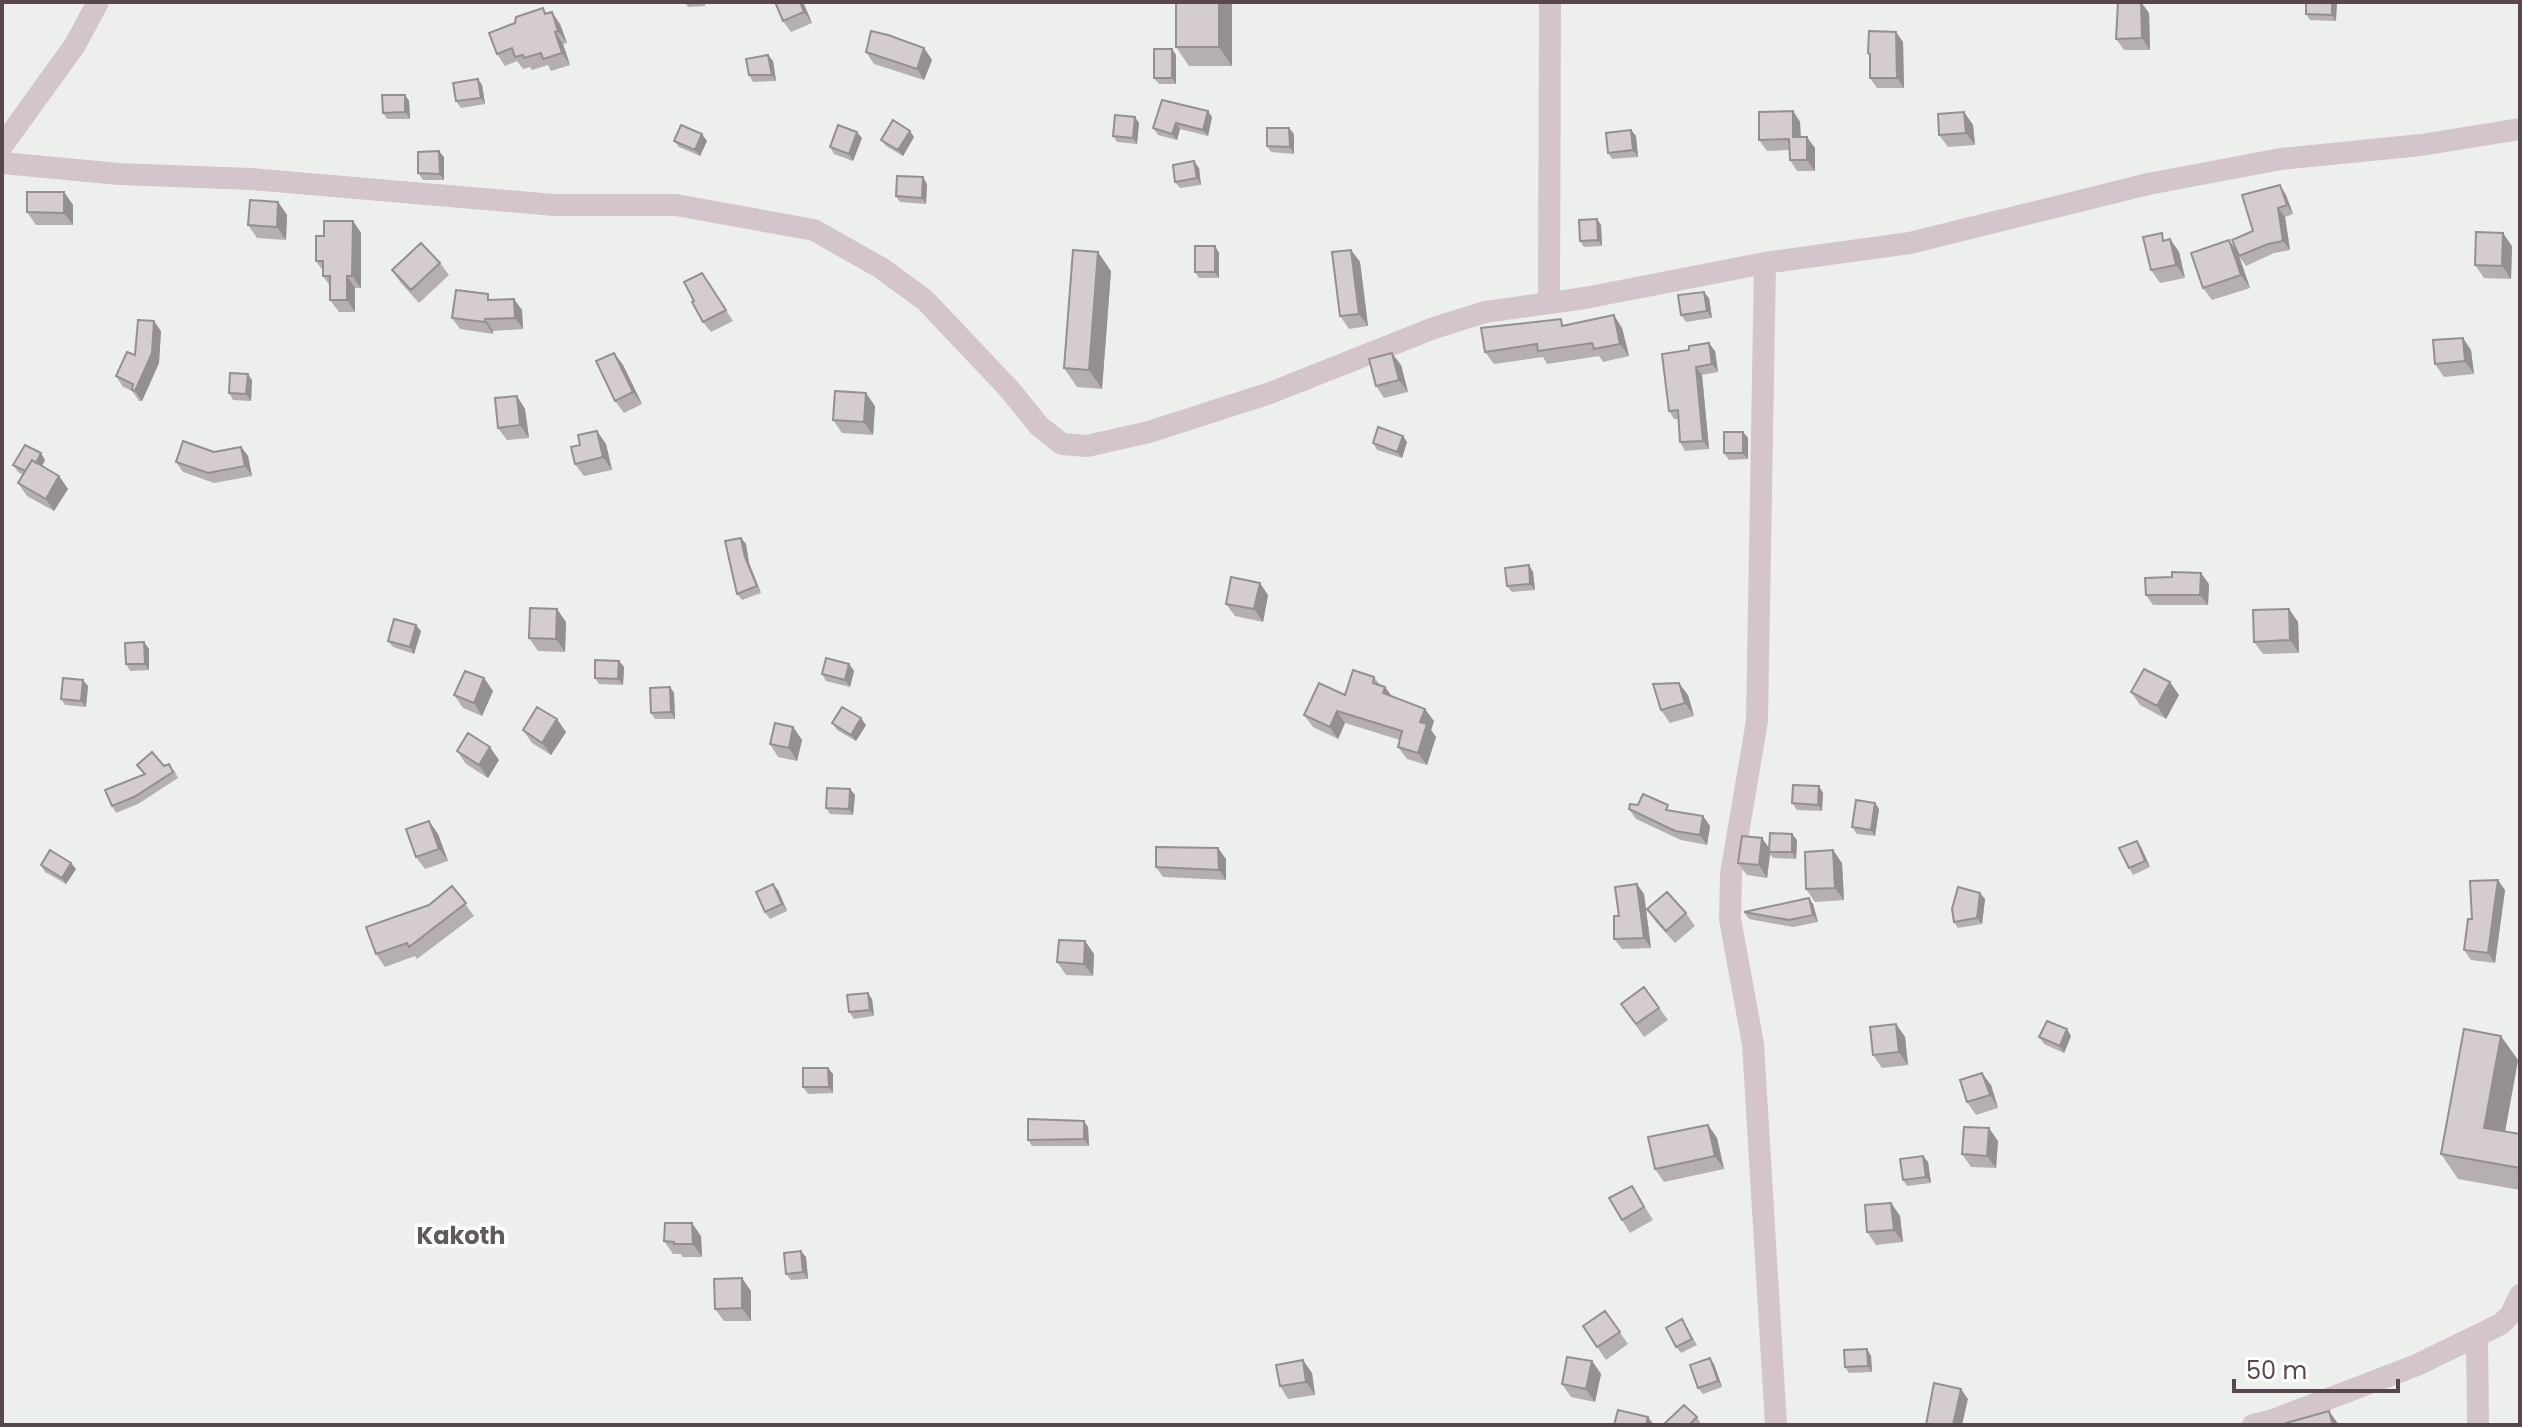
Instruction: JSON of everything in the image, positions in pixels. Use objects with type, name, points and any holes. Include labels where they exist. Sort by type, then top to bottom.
[{"type":"street","points":[[2,146],[75,45],[98,2]]},
{"type":"street","points":[[1549,303],[1550,2]]},
{"type":"street","points":[[2,163],[119,174],[251,179],[554,205],[676,205],[814,230],[881,268],[925,300],[1010,390],[1039,426],[1062,444],[1087,446],[1149,432],[1270,393],[1434,328],[1485,312],[1765,263],[1910,243],[2148,184],[2281,159],[2421,145],[2520,129]]},
{"type":"street","points":[[1765,263],[1757,721],[1731,874],[1730,919],[1753,1044],[1776,1425]]},
{"type":"street","points":[[2253,1425],[2417,1365],[2477,1336],[2501,1324],[2511,1314],[2520,1295]]},
{"type":"street","points":[[2477,1336],[2478,1425]]},
{"type":"building","points":[[775,2],[800,2],[804,12],[783,21]]},
{"type":"building","points":[[1176,2],[1219,2],[1219,47],[1176,47]]},
{"type":"building","points":[[2118,2],[2141,2],[2142,38],[2116,39]]},
{"type":"building","points":[[2306,2],[2332,2],[2332,15],[2306,14]]},
{"type":"building","points":[[543,8],[545,14],[552,12],[562,53],[543,59],[541,53],[524,58],[523,55],[515,57],[512,48],[497,54],[489,33],[515,23],[516,17]]},
{"type":"building","points":[[871,31],[924,48],[917,69],[866,52]]},
{"type":"building","points":[[1869,31],[1896,32],[1897,78],[1870,78]]},
{"type":"building","points":[[1154,49],[1172,49],[1172,78],[1154,78]]},
{"type":"building","points":[[768,55],[772,75],[749,75],[746,59]]},
{"type":"building","points":[[478,79],[481,98],[456,101],[453,83]]},
{"type":"building","points":[[382,95],[405,95],[405,112],[383,113]]},
{"type":"building","points":[[1162,100],[1208,111],[1203,130],[1176,123],[1172,134],[1153,128]]},
{"type":"building","points":[[1793,111],[1793,137],[1807,137],[1807,160],[1790,160],[1789,139],[1759,140],[1759,112]]},
{"type":"building","points":[[1964,112],[1966,133],[1939,135],[1938,114]]},
{"type":"building","points":[[1115,115],[1135,117],[1133,138],[1113,136]]},
{"type":"building","points":[[893,120],[910,131],[898,150],[881,140]]},
{"type":"building","points":[[681,125],[702,134],[695,150],[674,141]]},
{"type":"building","points":[[838,125],[857,132],[849,154],[830,147]]},
{"type":"building","points":[[1267,128],[1289,128],[1290,147],[1267,146]]},
{"type":"building","points":[[1631,130],[1633,150],[1608,153],[1606,133]]},
{"type":"building","points":[[439,151],[440,174],[418,173],[418,152]]},
{"type":"building","points":[[1194,161],[1197,178],[1175,182],[1173,165]]},
{"type":"building","points":[[897,176],[923,177],[922,198],[896,196]]},
{"type":"building","points":[[2280,185],[2287,205],[2278,208],[2283,241],[2239,256],[2232,240],[2253,231],[2242,195]]},
{"type":"building","points":[[27,192],[64,192],[64,213],[27,212]]},
{"type":"building","points":[[250,200],[278,202],[277,227],[248,225]]},
{"type":"building","points":[[1597,219],[1598,240],[1580,241],[1579,220]]},
{"type":"building","points":[[324,221],[353,221],[352,276],[347,276],[347,300],[330,300],[330,276],[323,276],[323,261],[316,261],[316,236],[324,236]]},
{"type":"building","points":[[2476,232],[2503,233],[2502,266],[2475,265]]},
{"type":"building","points":[[2162,233],[2163,241],[2170,239],[2176,265],[2151,270],[2143,237]]},
{"type":"building","points":[[2229,240],[2241,275],[2203,288],[2191,253]]},
{"type":"building","points":[[421,243],[440,263],[411,290],[392,270]]},
{"type":"building","points":[[1195,246],[1215,246],[1215,272],[1195,272]]},
{"type":"building","points":[[1073,250],[1098,252],[1089,370],[1064,368]]},
{"type":"building","points":[[1351,250],[1359,314],[1340,316],[1332,252]]},
{"type":"building","points":[[702,273],[726,310],[703,322],[684,282]]},
{"type":"building","points":[[456,290],[488,294],[488,300],[514,299],[515,318],[485,319],[485,322],[452,318]]},
{"type":"building","points":[[1704,292],[1707,311],[1681,315],[1678,295]]},
{"type":"building","points":[[1614,315],[1620,344],[1594,349],[1592,343],[1538,351],[1537,344],[1485,352],[1481,328],[1561,319],[1562,326]]},
{"type":"building","points":[[138,320],[154,321],[152,353],[135,391],[132,390],[133,384],[116,376],[127,352],[135,355]]},
{"type":"building","points":[[2463,338],[2465,361],[2435,364],[2433,340]]},
{"type":"building","points":[[1709,343],[1712,364],[1696,367],[1703,441],[1680,442],[1678,410],[1669,411],[1662,354]]},
{"type":"building","points":[[614,353],[633,392],[615,401],[596,361]]},
{"type":"building","points":[[1392,353],[1399,380],[1376,386],[1369,359]]},
{"type":"building","points":[[230,373],[248,374],[246,394],[229,393]]},
{"type":"building","points":[[835,391],[866,393],[864,422],[833,420]]},
{"type":"building","points":[[517,396],[520,425],[498,428],[495,398]]},
{"type":"building","points":[[1378,427],[1403,436],[1397,452],[1373,443]]},
{"type":"building","points":[[597,431],[603,457],[575,464],[571,447],[580,445],[578,435]]},
{"type":"building","points":[[1724,432],[1743,432],[1743,453],[1724,453]]},
{"type":"building","points":[[183,441],[214,452],[241,447],[245,466],[208,473],[176,462]]},
{"type":"building","points":[[25,445],[41,453],[36,463],[32,460],[25,471],[13,465]]},
{"type":"building","points":[[32,460],[59,476],[46,499],[18,483]]},
{"type":"building","points":[[741,538],[757,586],[737,594],[725,541]]},
{"type":"building","points":[[1529,565],[1530,584],[1507,586],[1505,568]]},
{"type":"building","points":[[2172,572],[2201,573],[2200,595],[2146,595],[2145,578],[2172,577]]},
{"type":"building","points":[[1231,577],[1260,583],[1254,609],[1226,604]]},
{"type":"building","points":[[530,608],[557,609],[556,639],[529,638]]},
{"type":"building","points":[[2289,609],[2290,640],[2254,642],[2253,610]]},
{"type":"building","points":[[394,619],[416,625],[410,647],[388,641]]},
{"type":"building","points":[[144,642],[145,664],[126,664],[125,643]]},
{"type":"building","points":[[826,658],[849,664],[845,680],[822,674]]},
{"type":"building","points":[[595,660],[619,661],[618,679],[595,678]]},
{"type":"building","points":[[2144,669],[2170,682],[2157,706],[2131,692]]},
{"type":"building","points":[[1353,670],[1374,677],[1373,683],[1385,687],[1383,693],[1425,709],[1420,722],[1427,724],[1418,753],[1398,747],[1402,731],[1337,711],[1330,727],[1304,715],[1319,683],[1345,695]]},
{"type":"building","points":[[465,671],[484,678],[474,703],[454,695]]},
{"type":"building","points":[[63,678],[83,680],[81,701],[61,699]]},
{"type":"building","points":[[1679,683],[1685,703],[1661,710],[1653,684]]},
{"type":"building","points":[[670,687],[671,712],[651,713],[650,688]]},
{"type":"building","points":[[537,707],[557,719],[542,743],[523,730]]},
{"type":"building","points":[[842,707],[861,718],[851,735],[832,723]]},
{"type":"building","points":[[775,723],[793,727],[789,748],[770,744]]},
{"type":"building","points":[[468,733],[490,747],[479,765],[457,751]]},
{"type":"building","points":[[152,752],[164,766],[169,764],[173,772],[134,797],[112,806],[105,790],[145,774],[137,765]]},
{"type":"building","points":[[1793,785],[1819,786],[1818,805],[1792,803]]},
{"type":"building","points":[[827,788],[850,789],[849,809],[826,808]]},
{"type":"building","points":[[1643,794],[1668,805],[1666,810],[1703,816],[1700,835],[1675,831],[1629,809],[1630,804],[1638,805]]},
{"type":"building","points":[[1856,800],[1875,803],[1871,830],[1852,827]]},
{"type":"building","points":[[429,821],[439,849],[416,857],[406,829]]},
{"type":"building","points":[[1770,833],[1792,834],[1792,852],[1769,852]]},
{"type":"building","points":[[1742,836],[1762,838],[1759,865],[1738,863]]},
{"type":"building","points":[[2137,841],[2145,861],[2129,868],[2119,848]]},
{"type":"building","points":[[1156,847],[1218,848],[1219,870],[1156,867]]},
{"type":"building","points":[[50,850],[71,863],[62,878],[41,865]]},
{"type":"building","points":[[1833,850],[1835,888],[1806,889],[1805,852]]},
{"type":"building","points":[[2498,880],[2488,953],[2464,950],[2468,919],[2472,919],[2470,881]]},
{"type":"building","points":[[773,884],[782,904],[765,912],[756,892]]},
{"type":"building","points":[[1637,884],[1644,938],[1614,939],[1614,916],[1619,916],[1615,887]]},
{"type":"building","points":[[452,886],[466,903],[409,947],[407,943],[376,954],[366,927],[429,905]]},
{"type":"building","points":[[1958,887],[1980,893],[1977,918],[1954,922],[1952,909]]},
{"type":"building","points":[[1667,892],[1686,913],[1666,931],[1647,909]]},
{"type":"building","points":[[1809,898],[1813,915],[1789,920],[1744,912]]},
{"type":"building","points":[[1059,940],[1085,941],[1084,964],[1057,962]]},
{"type":"building","points":[[1644,987],[1659,1008],[1636,1024],[1621,1004]]},
{"type":"building","points":[[868,993],[870,1010],[849,1012],[847,995]]},
{"type":"building","points":[[2047,1021],[2067,1029],[2060,1046],[2039,1037]]},
{"type":"building","points":[[1896,1024],[1899,1052],[1873,1055],[1870,1027]]},
{"type":"building","points":[[2464,1029],[2501,1036],[2484,1128],[2520,1134],[2520,1168],[2441,1154]]},
{"type":"building","points":[[803,1068],[828,1068],[829,1087],[803,1087]]},
{"type":"building","points":[[1982,1073],[1990,1095],[1967,1102],[1960,1080]]},
{"type":"building","points":[[1028,1119],[1084,1121],[1084,1139],[1028,1140]]},
{"type":"building","points":[[1708,1125],[1715,1156],[1655,1169],[1648,1137]]},
{"type":"building","points":[[1964,1127],[1989,1128],[1987,1156],[1962,1154]]},
{"type":"building","points":[[1923,1156],[1926,1177],[1903,1180],[1900,1159]]},
{"type":"building","points":[[1632,1186],[1644,1207],[1622,1220],[1609,1198]]},
{"type":"building","points":[[1891,1203],[1894,1230],[1867,1232],[1865,1205]]},
{"type":"building","points":[[665,1223],[692,1223],[693,1244],[664,1241]]},
{"type":"building","points":[[801,1251],[803,1272],[786,1274],[784,1253]]},
{"type":"building","points":[[742,1278],[742,1308],[715,1309],[714,1279]]},
{"type":"building","points":[[1605,1311],[1620,1332],[1597,1347],[1583,1326]]},
{"type":"building","points":[[1682,1319],[1692,1339],[1676,1347],[1666,1328]]},
{"type":"building","points":[[1867,1349],[1868,1366],[1845,1367],[1844,1350]]},
{"type":"building","points":[[1567,1357],[1592,1361],[1586,1389],[1562,1384]]},
{"type":"building","points":[[1710,1358],[1718,1381],[1698,1388],[1690,1365]]},
{"type":"building","points":[[1303,1360],[1306,1382],[1280,1386],[1276,1365]]},
{"type":"building","points":[[1934,1383],[1961,1389],[1953,1425],[1926,1425]]},
{"type":"building","points":[[1684,1405],[1697,1417],[1689,1425],[1663,1425]]},
{"type":"building","points":[[1618,1410],[1648,1417],[1646,1425],[1614,1425]]},
{"type":"building","points":[[2329,1411],[2333,1425],[2286,1423]]},
{"type":"district","name":"Kakoth","points":[[461,1235]]}]
